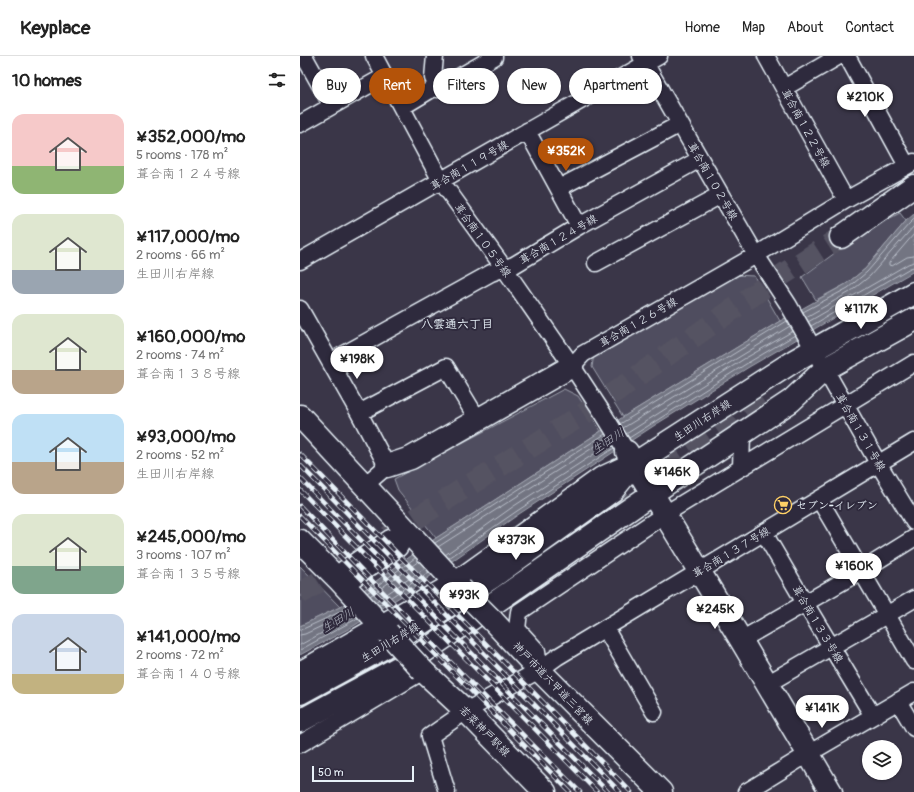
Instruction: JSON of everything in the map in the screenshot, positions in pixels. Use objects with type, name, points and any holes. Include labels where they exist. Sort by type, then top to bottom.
[{"type":"street","points":[[304,56],[332,106]]},
{"type":"street","name":"葺合南１０５号線","points":[[374,56],[381,68]]},
{"type":"street","points":[[434,68],[435,56]]},
{"type":"street","points":[[475,68],[494,56]]},
{"type":"street","name":"葺合南１１９号線","points":[[300,260],[527,131],[643,60],[659,56]]},
{"type":"street","name":"葺合南１２２号線","points":[[766,56],[846,200]]},
{"type":"street","points":[[784,88],[839,56]]},
{"type":"street","points":[[847,56],[910,164]]},
{"type":"street","name":"葺合南１０２号線","points":[[643,60],[756,255],[788,304],[811,346]]},
{"type":"street","points":[[300,124],[369,85]]},
{"type":"street","points":[[402,107],[433,88]]},
{"type":"street","name":"葺合南１０５号線","points":[[400,104],[441,181],[572,366],[630,458]]},
{"type":"street","points":[[559,188],[680,124]]},
{"type":"street","points":[[527,131],[579,226]]},
{"type":"street","name":"葺合南１２４号線","points":[[330,362],[492,273],[514,265],[579,226],[700,159]]},
{"type":"street","name":"葺合南１２６号線","points":[[364,485],[387,466],[411,458],[572,366],[583,354],[756,255],[846,200],[910,164]]},
{"type":"street","points":[[841,237],[914,186]]},
{"type":"street","points":[[596,262],[721,195]]},
{"type":"street","name":"生田川右岸線","points":[[300,693],[381,649],[490,578],[613,490],[630,458],[794,361],[811,346],[914,292]]},
{"type":"street","points":[[300,309],[387,466]]},
{"type":"street","points":[[771,396],[784,388],[825,369],[914,320]]},
{"type":"street","name":"葺合南１３１号線","points":[[811,346],[878,463],[914,522]]},
{"type":"street","points":[[539,670],[537,651],[517,629],[519,612],[665,514],[914,363]]},
{"type":"street","points":[[359,413],[446,367],[478,420]]},
{"type":"street","points":[[300,721],[410,662],[672,480],[791,401],[825,369]]},
{"type":"street","points":[[300,416],[414,538]]},
{"type":"street","points":[[742,434],[742,468]]},
{"type":"street","name":"葺合南１３７号線","points":[[447,792],[430,736],[466,711],[539,670],[557,657],[914,442]]},
{"type":"street","points":[[300,673],[454,581],[630,458],[741,640],[831,792]]},
{"type":"street","points":[[819,499],[914,661]]},
{"type":"street","name":"葺合南１３３号線","points":[[764,533],[873,716]]},
{"type":"street","points":[[346,588],[344,569],[390,538],[414,538]]},
{"type":"street","name":"神戸市道六甲道三宮線","points":[[414,538],[539,670],[661,792]]},
{"type":"street","points":[[741,640],[861,571],[914,538]]},
{"type":"street","points":[[300,541],[346,588]]},
{"type":"street","name":"若菜神戸駅線","points":[[346,588],[423,672],[466,711],[545,792]]},
{"type":"street","points":[[767,684],[914,599]]},
{"type":"street","points":[[605,628],[654,712]]},
{"type":"street","points":[[300,744],[423,672]]},
{"type":"street","points":[[751,791],[808,754],[914,692]]},
{"type":"street","points":[[898,701],[914,728]]},
{"type":"shaded area","points":[[900,213],[906,221],[865,269],[846,284],[816,300],[802,277],[865,231]]},
{"type":"shaded area","points":[[735,275],[754,276],[780,321],[623,417],[592,367],[594,354]]},
{"type":"shaded area","points":[[564,389],[578,396],[601,431],[436,538],[398,490],[394,479]]},
{"type":"shaded area","points":[[300,566],[340,607],[300,626]]},
{"type":"water","name":"生田川","points":[[914,214],[914,271],[749,367],[655,425],[519,514],[408,592],[352,627],[300,655],[300,626],[340,607],[436,538],[623,417],[780,321],[846,284],[865,269],[906,221]]},
{"type":"tunnel","points":[[388,537],[582,415],[779,277],[841,237]]},
{"type":"tunnel","points":[[476,604],[564,538],[771,396]]},
{"type":"tunnel","points":[[300,594],[348,563]]},
{"type":"railway","points":[[300,454],[631,792]]},
{"type":"railway","points":[[300,465],[620,792]]},
{"type":"railway","points":[[300,478],[608,792]]},
{"type":"railway","points":[[300,490],[597,792]]},
{"type":"railway","points":[[300,506],[465,677],[580,792]]},
{"type":"railway","points":[[300,516],[570,792]]},
{"type":"place","name":"セブン-イレブン","points":[[783,505]]},
{"type":"district","name":"八雲通六丁目","points":[[457,324]]}]
